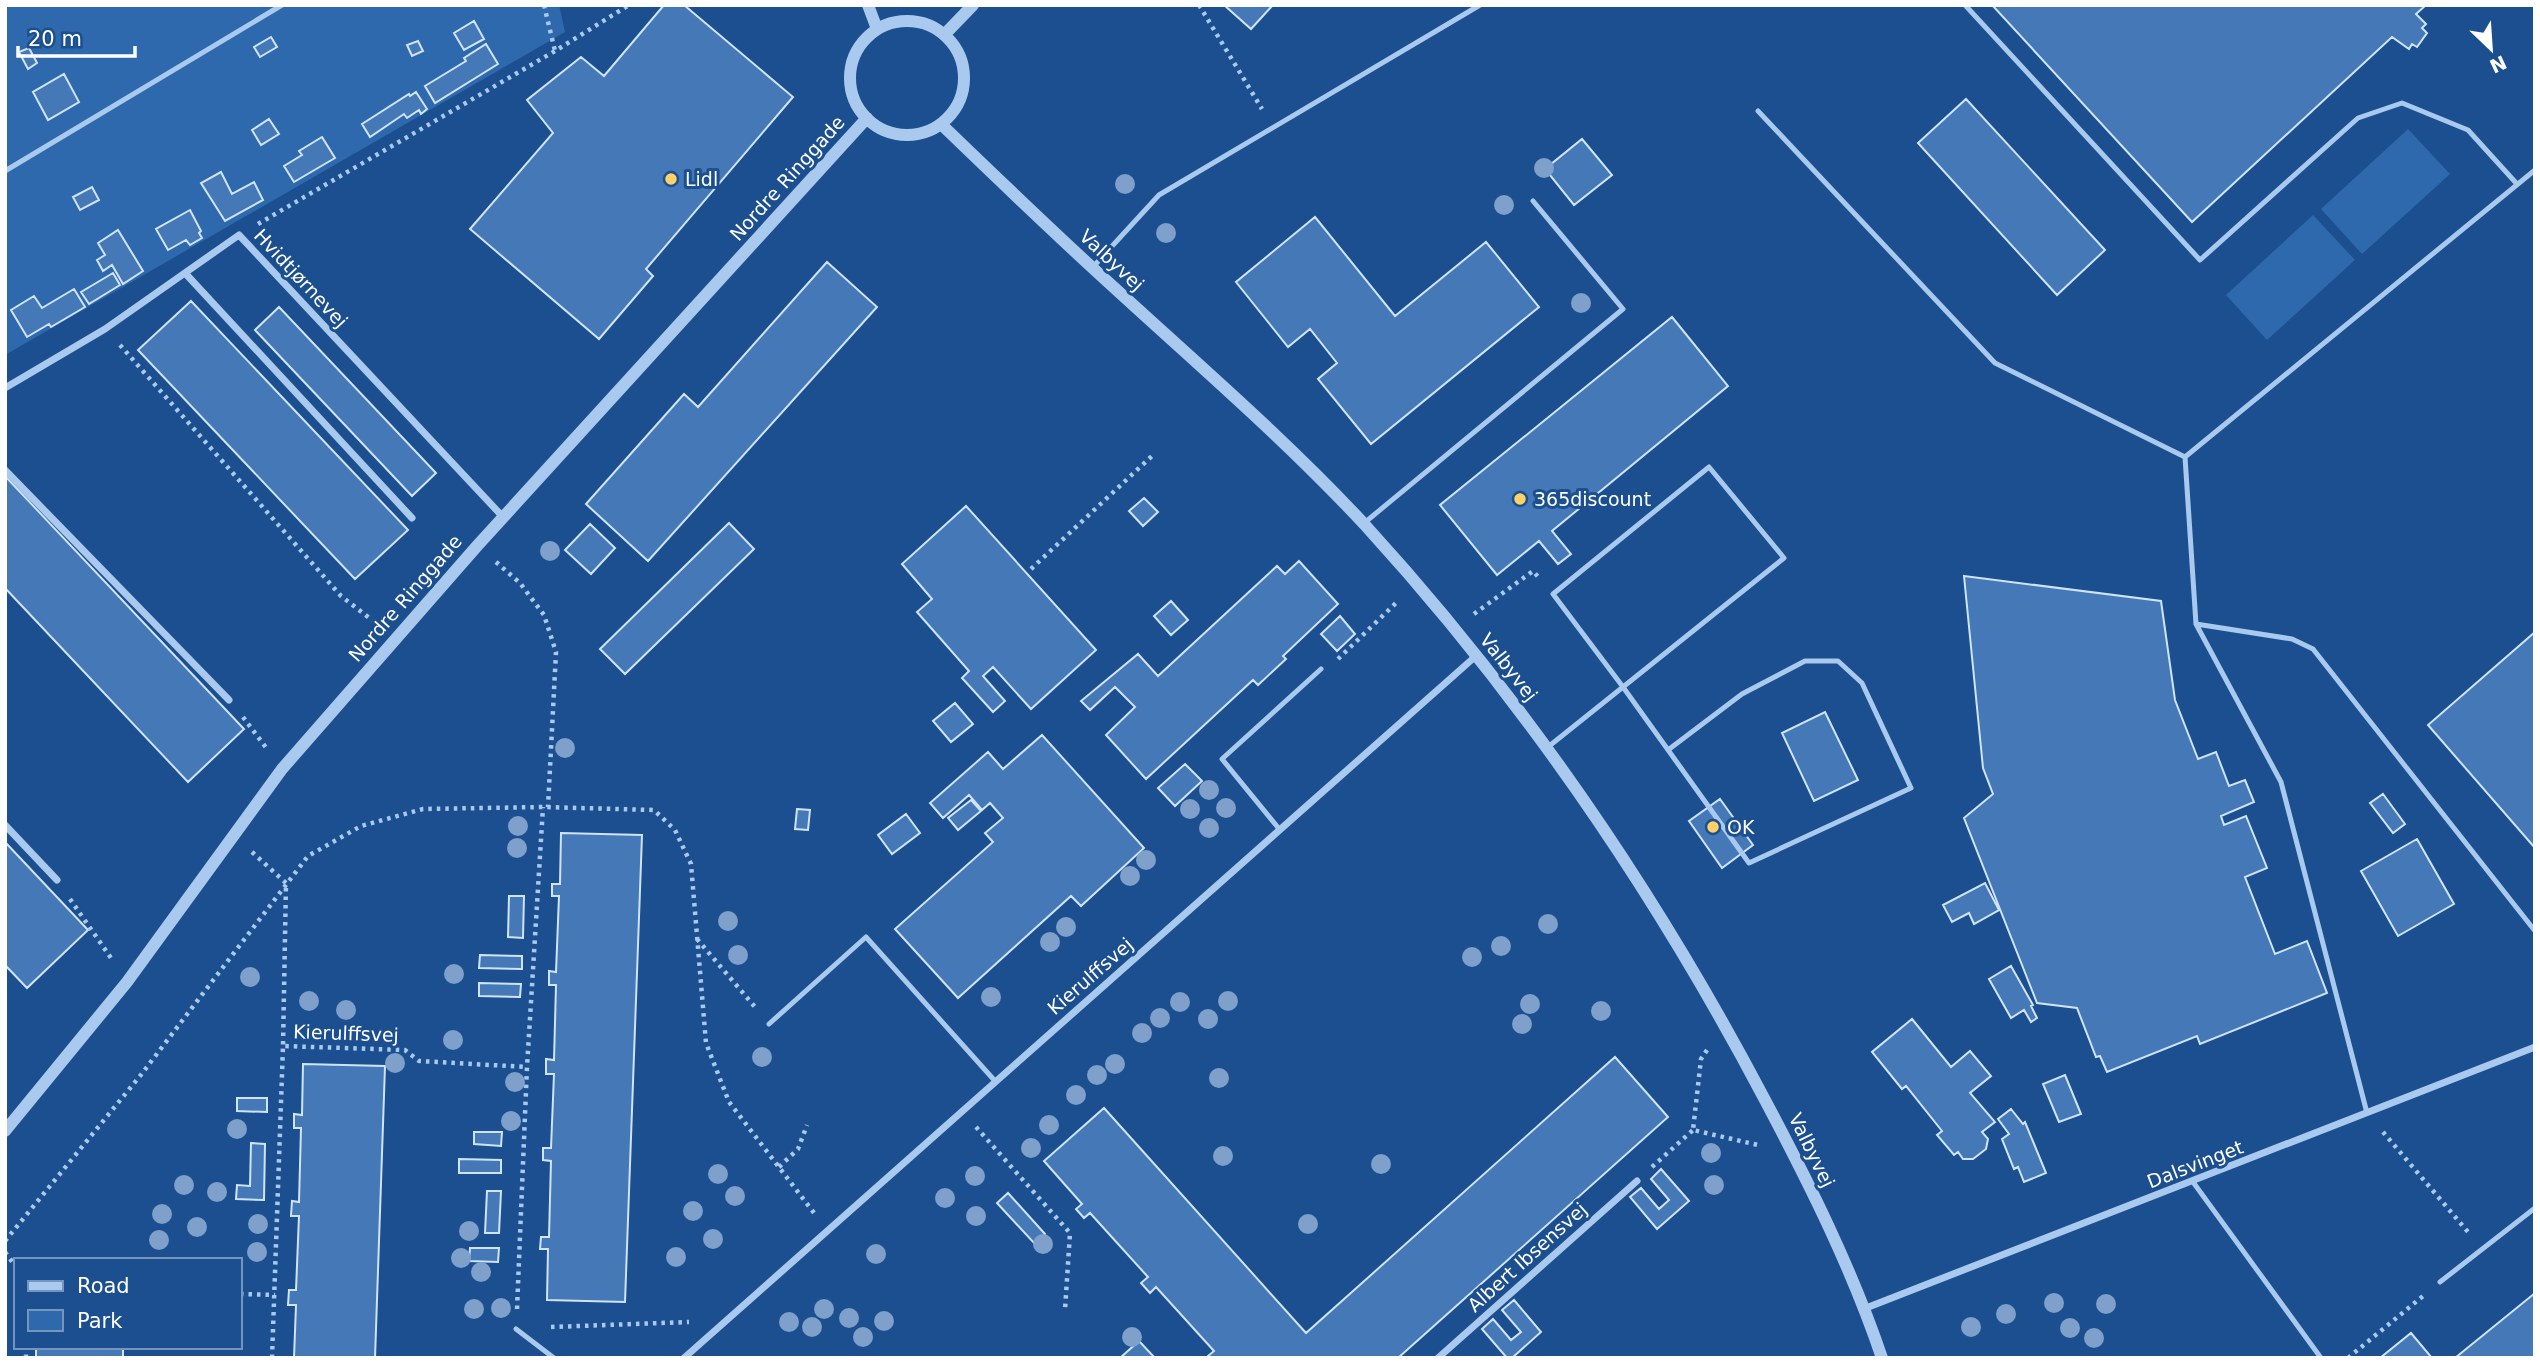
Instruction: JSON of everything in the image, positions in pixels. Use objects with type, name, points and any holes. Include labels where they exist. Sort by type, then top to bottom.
[{"type":"street","points":[[868,5],[877,29]]},
{"type":"street","points":[[945,34],[973,5]]},
{"type":"street","points":[[912,21],[929,25],[945,34],[956,47],[963,63],[965,80],[961,97],[953,112],[931,130],[909,135],[886,131],[867,118],[853,96],[851,71],[859,47],[877,29],[894,22],[912,21]]},
{"type":"street","name":"Nordre Ringgade","points":[[5,1130],[127,982],[236,836],[282,769],[395,637],[867,118]]},
{"type":"street","name":"Valbyvej","points":[[941,124],[1092,268],[1250,411],[1363,524],[1477,655],[1548,747],[1652,904],[1723,1021],[1793,1153],[1866,1308],[1882,1358]]},
{"type":"street","name":"Hvidtjørnevej","points":[[5,388],[105,329],[239,234],[503,517]]},
{"type":"street","points":[[184,273],[412,517]]},
{"type":"street","points":[[5,470],[229,699]]},
{"type":"street","name":"Kierulffsvej","points":[[684,1358],[1477,655]]},
{"type":"street","points":[[5,825],[57,880]]},
{"type":"street","name":"Dalsvinget","points":[[1866,1308],[2535,1047]]},
{"type":"street","name":"Albert Ibsensvej","points":[[1438,1358],[1637,1181]]},
{"type":"lane","points":[[5,171],[282,5]]},
{"type":"lane","points":[[1092,268],[1159,195],[1480,5]]},
{"type":"lane","points":[[1965,5],[2200,260],[2358,118],[2402,103],[2468,130],[2517,184]]},
{"type":"lane","points":[[1758,111],[1995,363],[2185,457]]},
{"type":"lane","points":[[2185,457],[2535,170]]},
{"type":"lane","points":[[1363,524],[1623,309],[1533,201]]},
{"type":"lane","points":[[2185,457],[2196,624],[2281,782],[2367,1113]]},
{"type":"lane","points":[[1548,747],[1623,687],[1784,558],[1709,467],[1553,594],[1623,687],[1668,750],[1749,863],[1911,788],[1862,682],[1838,661],[1805,661],[1742,694],[1668,750]]},
{"type":"lane","points":[[2196,624],[2292,639],[2313,649],[2535,930]]},
{"type":"lane","points":[[1280,830],[1222,759],[1321,669]]},
{"type":"lane","points":[[769,1024],[866,937],[995,1081]]},
{"type":"lane","points":[[2193,1182],[2321,1358]]},
{"type":"lane","points":[[2440,1282],[2535,1208]]},
{"type":"lane","points":[[516,1329],[553,1357]]},
{"type":"path","points":[[544,5],[555,51]]},
{"type":"path","points":[[239,234],[555,51],[629,5]]},
{"type":"path","points":[[1199,5],[1273,127]]},
{"type":"path","points":[[105,329],[341,596],[395,637]]},
{"type":"path","points":[[1031,569],[1153,455]]},
{"type":"path","points":[[477,546],[520,583],[544,615],[556,652],[527,1067],[516,1329],[725,1320]]},
{"type":"path","points":[[1454,629],[1533,571],[1553,594]]},
{"type":"path","points":[[1321,669],[1335,661],[1416,585]]},
{"type":"path","points":[[229,699],[282,769]]},
{"type":"path","points":[[5,1241],[140,1076],[308,856],[361,826],[423,808],[654,810],[675,830],[691,864],[706,1043],[729,1102],[827,1230]]},
{"type":"path","points":[[236,836],[286,883],[283,1046]]},
{"type":"path","points":[[57,880],[127,982]]},
{"type":"path","points":[[696,939],[769,1024]]},
{"type":"path","points":[[1637,1181],[1693,1130],[1702,1059],[1723,1021]]},
{"type":"path","name":"Kierulffsvej","points":[[272,1358],[283,1046],[405,1050],[419,1061],[527,1067]]},
{"type":"path","points":[[961,1111],[1070,1233],[1065,1310]]},
{"type":"path","points":[[2367,1113],[2482,1249]]},
{"type":"path","points":[[779,1167],[798,1149],[807,1125]]},
{"type":"path","points":[[1693,1130],[1793,1153]]},
{"type":"path","points":[[2348,1358],[2440,1282]]},
{"type":"path","points":[[242,1294],[275,1295]]},
{"type":"green space","points":[[5,5],[559,5],[565,32],[5,355]]},
{"type":"green space","points":[[2408,129],[2450,174],[2362,254],[2321,209]]},
{"type":"green space","points":[[2313,215],[2355,260],[2267,340],[2226,295]]},
{"type":"building","points":[[664,5],[684,5],[793,97],[646,269],[653,276],[599,339],[470,229],[553,133],[527,100],[581,57],[604,76]]},
{"type":"building","points":[[1224,5],[1273,5],[1251,29]]},
{"type":"building","points":[[1992,5],[2426,5],[2416,14],[2426,24],[2422,28],[2427,33],[2417,47],[2412,44],[2409,49],[2392,37],[2192,222]]},
{"type":"building","points":[[474,21],[484,39],[464,50],[454,33]]},
{"type":"building","points":[[271,37],[277,47],[260,57],[254,47]]},
{"type":"building","points":[[418,41],[423,51],[412,56],[407,45]]},
{"type":"building","points":[[486,44],[498,64],[435,103],[425,86],[466,61],[464,58]]},
{"type":"building","points":[[29,48],[37,63],[28,69],[19,52]]},
{"type":"building","points":[[64,74],[79,102],[48,120],[33,92]]},
{"type":"building","points":[[416,92],[427,109],[421,114],[419,110],[407,118],[404,114],[370,137],[362,124]]},
{"type":"building","points":[[1966,99],[2105,250],[2057,295],[1918,143]]},
{"type":"building","points":[[269,119],[279,134],[261,145],[252,130]]},
{"type":"building","points":[[322,137],[335,158],[294,182],[284,166],[302,155],[299,151]]},
{"type":"building","points":[[1582,139],[1612,175],[1574,205],[1545,169]]},
{"type":"building","points":[[221,172],[232,194],[254,182],[263,200],[225,221],[201,183]]},
{"type":"building","points":[[92,187],[99,200],[80,210],[73,197]]},
{"type":"building","points":[[190,210],[202,238],[190,245],[186,240],[168,250],[156,229]]},
{"type":"building","points":[[1315,217],[1395,316],[1486,242],[1539,307],[1371,444],[1318,379],[1337,363],[1310,329],[1288,347],[1236,282]]},
{"type":"building","points":[[118,230],[143,271],[123,284],[112,265],[103,271],[97,260],[105,255],[98,243]]},
{"type":"building","points":[[827,262],[877,307],[648,561],[586,504],[684,394],[698,407]]},
{"type":"building","points":[[113,273],[120,285],[89,304],[81,292]]},
{"type":"building","points":[[74,289],[85,307],[51,327],[49,324],[27,337],[11,310],[34,296],[42,308]]},
{"type":"building","points":[[191,301],[408,530],[355,579],[138,350]]},
{"type":"building","points":[[279,307],[436,473],[412,496],[255,330]]},
{"type":"building","points":[[1672,317],[1728,386],[1552,531],[1571,554],[1558,564],[1539,541],[1497,575],[1440,505]]},
{"type":"building","points":[[5,476],[244,729],[188,782],[5,588]]},
{"type":"building","points":[[1144,498],[1158,512],[1143,526],[1129,511]]},
{"type":"building","points":[[966,506],[1096,650],[1031,709],[993,667],[983,676],[1005,701],[993,712],[962,678],[969,671],[917,612],[932,599],[902,564]]},
{"type":"building","points":[[729,523],[754,549],[625,674],[600,649]]},
{"type":"building","points":[[590,524],[615,548],[591,574],[565,550]]},
{"type":"building","points":[[1299,561],[1338,604],[1283,656],[1286,659],[1258,685],[1253,680],[1146,779],[1106,735],[1135,707],[1115,687],[1090,710],[1081,701],[1138,654],[1158,676],[1277,566],[1285,574]]},
{"type":"building","points":[[1964,576],[2161,601],[2175,700],[2198,759],[2216,752],[2229,786],[2245,780],[2254,802],[2221,816],[2224,825],[2246,816],[2267,868],[2245,877],[2275,954],[2307,941],[2327,993],[2200,1044],[2197,1036],[2107,1072],[2100,1056],[2096,1057],[2077,1008],[2037,1003],[1964,818],[1993,794],[1983,768]]},
{"type":"building","points":[[1171,601],[1188,620],[1171,635],[1154,616]]},
{"type":"building","points":[[1340,616],[1355,634],[1337,651],[1321,634]]},
{"type":"building","points":[[2535,632],[2535,848],[2428,725]]},
{"type":"building","points":[[955,703],[973,724],[951,742],[933,721]]},
{"type":"building","points":[[1825,712],[1858,780],[1814,801],[1782,733]]},
{"type":"building","points":[[1042,735],[1144,848],[1081,906],[1071,896],[958,998],[895,929],[993,842],[985,833],[1003,818],[990,803],[982,810],[969,795],[943,818],[930,803],[988,752],[1003,769]]},
{"type":"building","points":[[1185,764],[1202,781],[1175,806],[1158,788]]},
{"type":"building","points":[[2383,794],[2405,824],[2393,833],[2370,803]]},
{"type":"building","points":[[1720,799],[1753,845],[1722,868],[1689,821]]},
{"type":"building","points":[[971,800],[981,811],[958,830],[948,818]]},
{"type":"building","points":[[797,809],[810,810],[808,830],[795,829]]},
{"type":"building","points":[[906,814],[920,833],[892,854],[878,835]]},
{"type":"building","points":[[561,833],[642,835],[625,1302],[547,1300],[548,1249],[540,1249],[541,1237],[549,1237],[551,1161],[543,1160],[543,1148],[551,1148],[554,1074],[546,1074],[546,1059],[554,1060],[556,985],[549,985],[549,971],[556,972],[559,896],[552,896],[552,884],[560,884]]},
{"type":"building","points":[[2417,839],[2454,904],[2398,936],[2361,871]]},
{"type":"building","points":[[5,842],[88,930],[27,988],[5,965]]},
{"type":"building","points":[[1985,883],[1999,910],[1974,924],[1969,913],[1952,922],[1943,905]]},
{"type":"building","points":[[509,896],[524,896],[523,938],[508,937]]},
{"type":"building","points":[[480,955],[522,956],[522,969],[479,968]]},
{"type":"building","points":[[2011,966],[2033,1005],[2031,1006],[2037,1018],[2031,1022],[2024,1010],[2011,1018],[1989,979]]},
{"type":"building","points":[[479,983],[521,984],[520,997],[479,996]]},
{"type":"building","points":[[1912,1019],[1951,1067],[1970,1051],[1991,1076],[1970,1093],[1995,1122],[1982,1132],[1988,1139],[1986,1149],[1973,1159],[1963,1159],[1958,1152],[1954,1155],[1937,1135],[1942,1131],[1906,1086],[1902,1089],[1872,1052]]},
{"type":"building","points":[[1615,1057],[1668,1117],[1398,1358],[1209,1358],[1214,1351],[1156,1287],[1150,1293],[1141,1283],[1148,1277],[1090,1213],[1084,1218],[1076,1209],[1082,1204],[1044,1161],[1104,1108],[1306,1333]]},
{"type":"building","points":[[303,1064],[385,1066],[375,1358],[294,1358],[296,1305],[288,1305],[289,1290],[296,1290],[299,1216],[291,1216],[292,1201],[299,1202],[301,1128],[294,1128],[294,1114],[302,1115]]},
{"type":"building","points":[[2065,1075],[2081,1114],[2059,1122],[2043,1084]]},
{"type":"building","points":[[237,1098],[267,1098],[267,1112],[237,1111]]},
{"type":"building","points":[[2011,1109],[2023,1124],[2025,1122],[2046,1173],[2024,1182],[2018,1167],[2014,1169],[2002,1139],[2009,1134],[1998,1119]]},
{"type":"building","points":[[474,1132],[502,1132],[501,1146],[474,1144]]},
{"type":"building","points":[[251,1143],[265,1144],[264,1200],[236,1199],[237,1185],[250,1186]]},
{"type":"building","points":[[459,1159],[501,1160],[501,1173],[459,1173]]},
{"type":"building","points":[[1661,1169],[1689,1201],[1657,1229],[1630,1197],[1641,1188],[1659,1209],[1669,1200],[1651,1179]]},
{"type":"building","points":[[487,1191],[501,1191],[499,1233],[485,1233]]},
{"type":"building","points":[[1008,1193],[1045,1234],[1034,1243],[997,1203]]},
{"type":"building","points":[[470,1248],[499,1248],[498,1262],[469,1261]]},
{"type":"building","points":[[2535,1293],[2535,1358],[2455,1358]]},
{"type":"building","points":[[1514,1300],[1541,1332],[1512,1358],[1507,1358],[1482,1329],[1493,1319],[1511,1340],[1521,1332],[1502,1310]]},
{"type":"building","points":[[2411,1333],[2432,1358],[2380,1358]]},
{"type":"building","points":[[1139,1341],[1155,1358],[1120,1358]]},
{"type":"building","points":[[36,1349],[123,1349],[123,1358],[36,1357]]},
{"type":"place","name":"Lidl","points":[[671,179]]},
{"type":"place","name":"365discount","points":[[1520,499]]},
{"type":"place","name":"OK","points":[[1713,827]]}]
